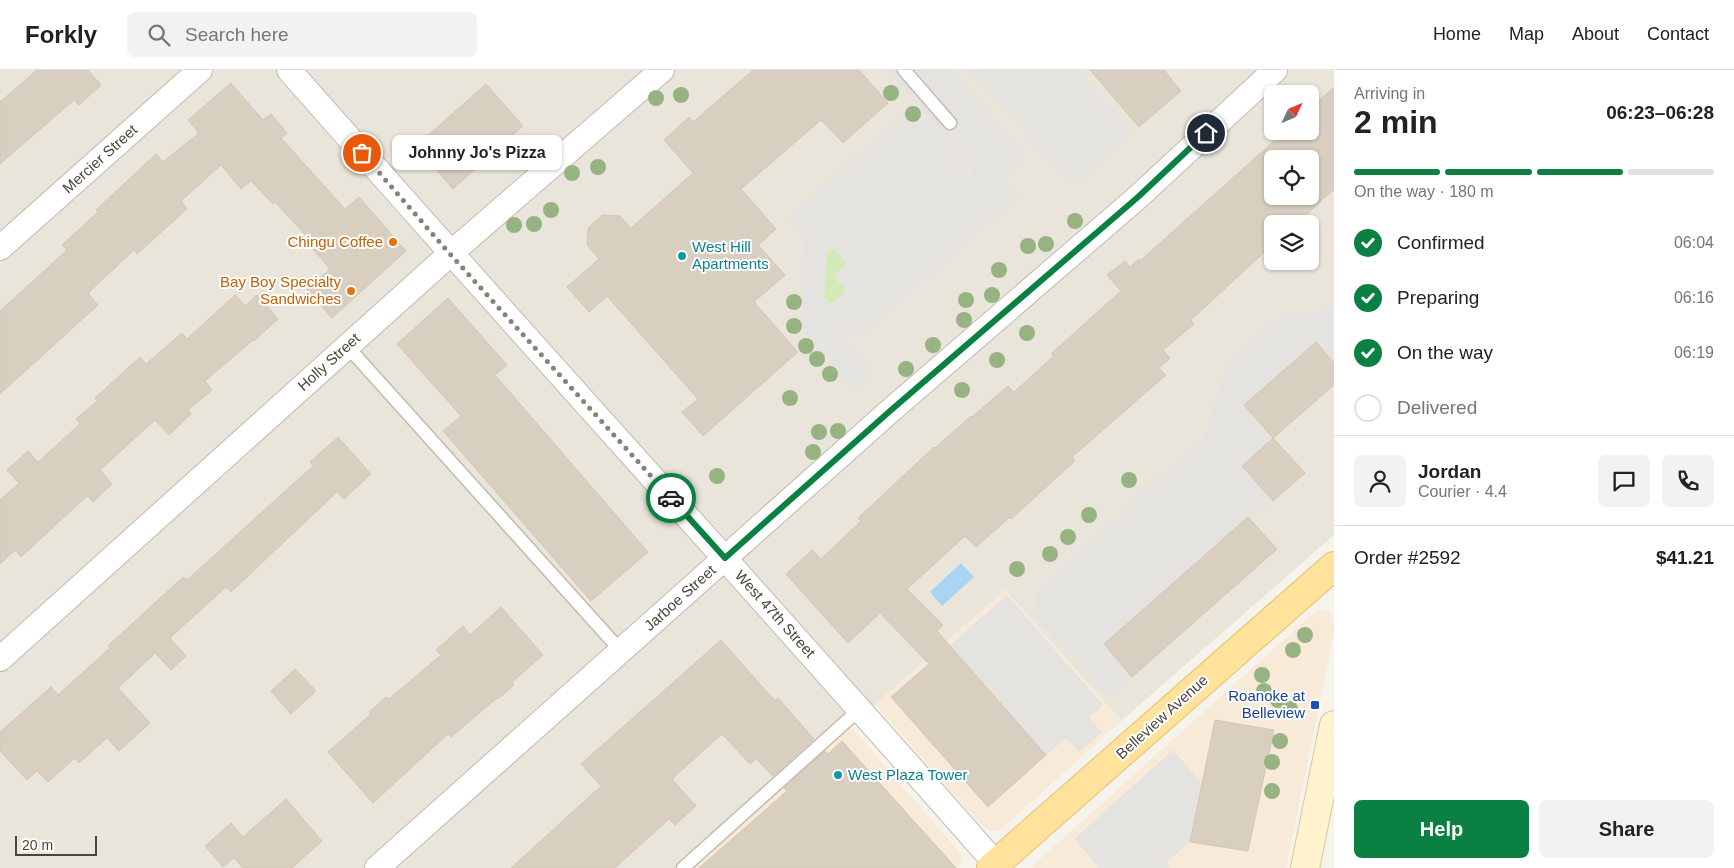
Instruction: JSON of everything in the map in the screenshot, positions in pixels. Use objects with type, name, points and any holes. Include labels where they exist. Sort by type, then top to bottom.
[{"type":"main road","name":"Belleview Avenue","points":[[996,867],[1334,566]]},
{"type":"street","name":"Mercier Street","points":[[0,248],[200,70]]},
{"type":"street","name":"West 47th Street","points":[[289,70],[450,254],[860,709],[996,867]]},
{"type":"street","name":"Holly Street","points":[[0,658],[450,254],[662,70]]},
{"type":"street","name":"Jarboe Street","points":[[376,868],[890,411],[1138,197],[1275,70]]},
{"type":"street","points":[[1305,868],[1334,725]]},
{"type":"lane","points":[[904,70],[950,123]]},
{"type":"lane","points":[[347,346],[621,651]]},
{"type":"lane","points":[[683,868],[860,709]]},
{"type":"shaded area","points":[[0,70],[1334,70],[1334,535],[1121,721],[1005,590],[690,868],[0,868]]},
{"type":"shaded area","points":[[887,70],[951,70],[1026,155],[1007,174],[1008,181],[1020,195],[858,337],[848,326],[845,325],[843,327],[842,336],[874,373],[855,390],[809,337],[802,326],[800,313],[803,239],[798,229],[788,217],[905,113],[916,125],[922,125],[925,119],[922,109]],"holes":[[[950,148],[954,149],[973,171],[972,176],[968,176],[948,153],[947,151]],[[831,248],[836,249],[847,264],[833,276],[843,287],[844,293],[830,304],[824,297],[827,253]]]},
{"type":"shaded area","points":[[969,70],[1076,70],[1132,133],[1073,186]]},
{"type":"shaded area","points":[[1334,307],[1334,363],[1315,342],[1245,405],[1273,438],[1242,466],[1273,501],[1248,517],[1104,644],[1132,677],[1109,698],[1031,611],[1038,601],[1036,595],[1112,519],[1125,523],[1127,521],[1126,506],[1202,440],[1208,429],[1225,367],[1230,360],[1284,314]]},
{"type":"shaded area","points":[[1005,590],[1121,721],[999,831],[989,831],[979,823],[875,704]]},
{"type":"shaded area","points":[[1007,595],[1103,705],[1089,717],[1102,733],[1079,752],[1066,738],[1046,755],[950,645]]},
{"type":"shaded area","points":[[1324,610],[1331,615],[1334,621],[1334,632],[1286,868],[1033,868],[1039,860],[1306,620],[1317,611]]},
{"type":"shaded area","name":"West Plaza Tower","points":[[850,726],[962,855],[958,868],[690,868]]},
{"type":"shaded area","points":[[1173,750],[1202,783],[1190,842],[1166,863],[1170,868],[1099,868],[1074,839]]},
{"type":"green space","points":[[834,248],[847,264],[833,276],[843,287],[844,293],[830,304],[824,297],[827,253],[828,250]]},
{"type":"water","points":[[961,563],[974,577],[942,606],[930,592]]},
{"type":"building","points":[[37,70],[88,70],[101,85],[79,105],[74,100],[0,164],[0,102]]},
{"type":"building","name":"West Hill Apartments","points":[[753,70],[859,70],[888,103],[843,143],[821,120],[741,189],[776,229],[758,245],[785,275],[754,302],[798,352],[703,436],[682,412],[698,399],[607,296],[589,312],[567,287],[599,259],[587,245],[588,228],[602,215],[620,216],[631,228],[693,173],[664,140],[689,117],[693,122]]},
{"type":"building","points":[[1090,70],[1164,70],[1181,91],[1139,127]]},
{"type":"building","points":[[231,83],[263,120],[271,114],[287,133],[281,138],[345,209],[359,197],[406,251],[332,318],[307,290],[330,269],[307,242],[310,240],[275,202],[273,204],[251,181],[241,189],[221,165],[181,201],[187,209],[137,254],[134,250],[88,293],[98,305],[0,394],[0,311],[67,250],[62,245],[156,154],[163,162],[199,133],[188,120]]},
{"type":"building","points":[[486,84],[523,126],[453,189],[416,146]]},
{"type":"building","points":[[1334,87],[1334,189],[1319,203],[1319,150],[1264,150],[1264,205],[1317,205],[1306,215],[1264,215],[1264,252],[1191,320],[1194,324],[1163,350],[1170,358],[1159,368],[1166,375],[1072,457],[1075,461],[1011,519],[1010,517],[976,547],[965,536],[907,589],[943,625],[937,631],[1046,755],[988,807],[891,697],[929,664],[880,613],[848,643],[786,574],[812,550],[821,559],[861,521],[858,518],[934,447],[1008,386],[1014,392],[1054,356],[1051,354],[1121,291],[1107,275],[1125,261],[1130,267],[1139,259],[1140,261],[1275,140],[1319,140],[1319,101]]},
{"type":"building","points":[[235,295],[245,306],[257,295],[278,319],[205,381],[212,390],[188,410],[191,414],[169,435],[155,420],[100,470],[112,484],[93,502],[87,496],[21,557],[15,550],[0,564],[0,500],[19,483],[7,470],[28,451],[38,462],[80,424],[76,419],[97,401],[95,398],[140,357],[146,364],[182,333],[187,339]]},
{"type":"building","points":[[448,298],[507,365],[495,375],[648,552],[591,601],[443,431],[461,416],[397,344]]},
{"type":"building","points":[[1316,342],[1334,363],[1334,385],[1273,438],[1244,405]]},
{"type":"building","points":[[338,437],[371,474],[344,499],[337,492],[231,592],[226,587],[170,638],[186,656],[171,670],[155,653],[118,688],[150,723],[119,751],[107,738],[79,763],[75,758],[48,782],[37,771],[27,780],[0,751],[0,732],[51,687],[58,695],[110,648],[108,646],[183,577],[187,580],[313,466],[310,462]]},
{"type":"building","points":[[1273,438],[1305,473],[1273,501],[1242,466]]},
{"type":"building","points":[[1248,517],[1277,549],[1132,677],[1104,644]]},
{"type":"building","points":[[501,607],[543,655],[512,682],[514,685],[498,699],[451,737],[448,734],[373,803],[328,752],[371,714],[369,712],[386,697],[389,699],[441,655],[436,650],[463,626],[470,635]]},
{"type":"building","points":[[721,640],[775,701],[778,698],[814,739],[773,776],[756,759],[750,764],[722,734],[672,779],[696,806],[675,825],[669,819],[615,868],[511,868],[601,786],[581,764]]},
{"type":"building","points":[[295,669],[316,691],[291,714],[271,691]]},
{"type":"building","points":[[1215,720],[1274,730],[1248,851],[1190,842]]},
{"type":"building","name":"West Plaza Tower","points":[[842,741],[956,868],[699,868],[787,791],[784,788],[825,751],[828,754]]},
{"type":"building","points":[[286,799],[322,841],[292,868],[243,868],[234,858],[223,867],[205,846],[231,823],[243,837]]},
{"type":"way so far","points":[[362,153],[450,254],[671,498]]},
{"type":"place","name":"Johnny Jo's Pizza","points":[[362,153]]},
{"type":"place","name":"Chingu Coffee","points":[[393,242]]},
{"type":"place","name":"West Hill Apartments","points":[[682,256]]},
{"type":"place","name":"Bay Boy Specialty Sandwiches","points":[[351,291]]},
{"type":"place","name":"Roanoke at Belleview","points":[[1315,705]]},
{"type":"place","name":"West Plaza Tower","points":[[838,775]]},
{"type":"route","points":[[671,498],[725,558],[890,411],[1138,197],[1206,133]]}]
